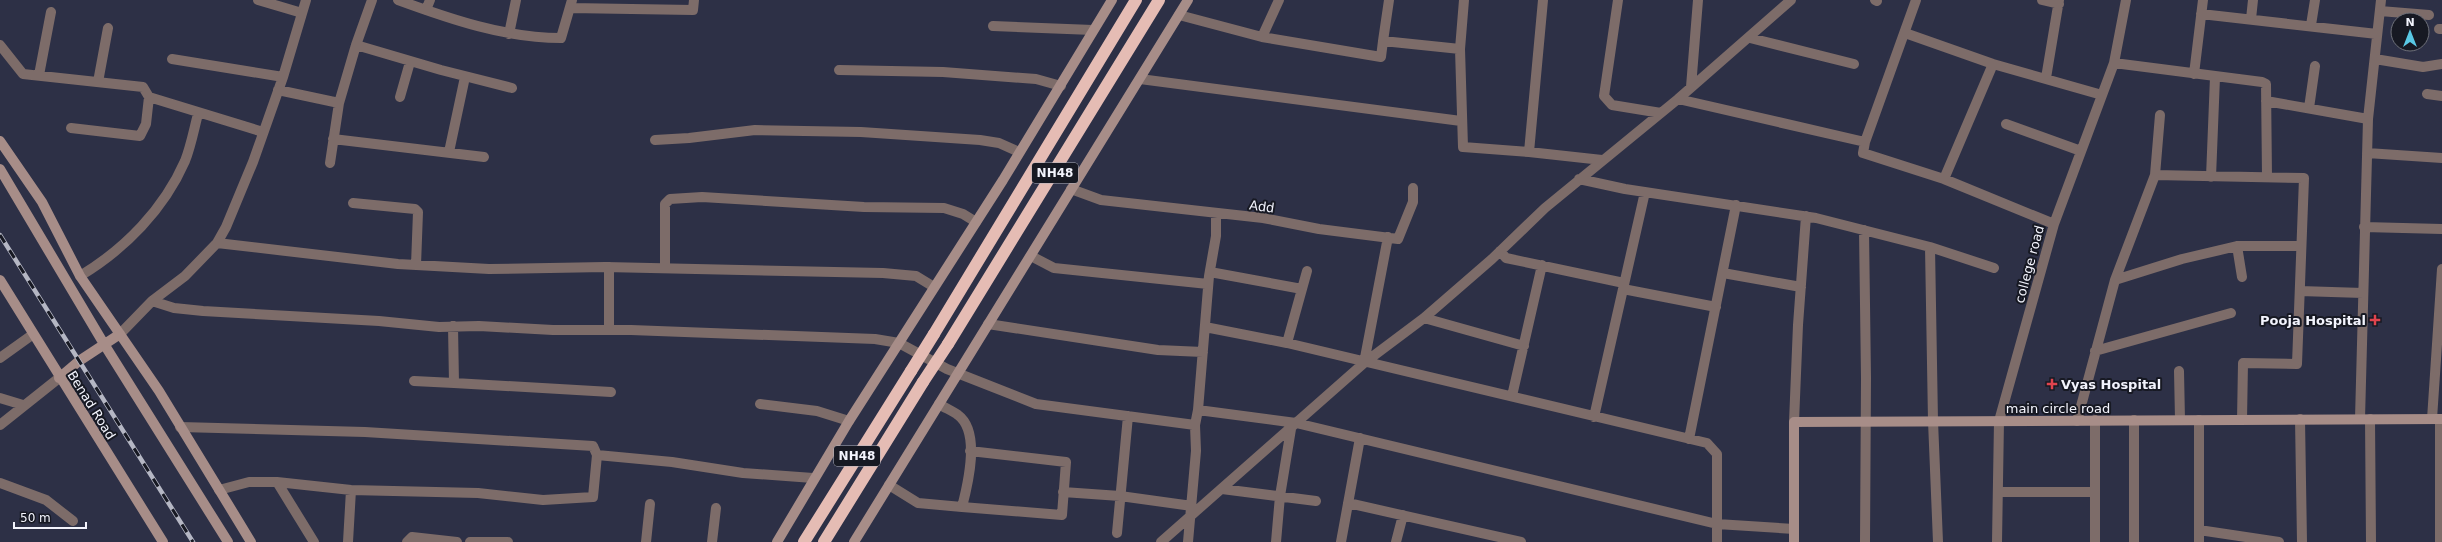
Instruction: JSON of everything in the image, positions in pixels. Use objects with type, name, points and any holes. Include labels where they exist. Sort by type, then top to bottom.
[{"type":"highway","name":"NH48","points":[[804,542],[934,334],[1136,0]]},
{"type":"highway","name":"NH48","points":[[824,542],[948,344],[1159,0]]},
{"type":"street","points":[[258,0],[302,13]]},
{"type":"street","points":[[0,425],[79,360],[120,334],[152,301],[185,276],[217,243],[253,162],[283,77],[306,0]]},
{"type":"street","points":[[330,163],[339,104],[356,45],[372,0]]},
{"type":"street","points":[[398,0],[426,10],[509,34],[529,38],[561,38],[571,4],[637,4],[693,10],[694,0]]},
{"type":"street","points":[[426,10],[430,0]]},
{"type":"street","points":[[509,34],[516,0]]},
{"type":"street","points":[[776,542],[813,478],[976,222],[1061,86],[1112,0]]},
{"type":"street","points":[[854,542],[1188,0]]},
{"type":"street","points":[[1262,37],[1279,0]]},
{"type":"street","points":[[1178,15],[1262,37],[1381,58],[1389,0]]},
{"type":"street","points":[[1464,0],[1460,49],[1461,121],[1463,147],[1602,160]]},
{"type":"street","points":[[1529,152],[1543,0]]},
{"type":"street","points":[[1618,0],[1604,96],[1612,105],[1661,113]]},
{"type":"street","points":[[1691,87],[1698,0]]},
{"type":"street","points":[[1161,542],[1192,511],[1222,489],[1364,363],[1424,318],[1500,251],[1545,208],[1678,99],[1750,38],[1791,0]]},
{"type":"street","points":[[1916,0],[1865,142],[1863,153],[1944,180],[2054,224]]},
{"type":"street","points":[[2042,0],[2059,2],[2046,78]]},
{"type":"street","name":"college road","points":[[1997,542],[2000,421],[2054,224],[2114,63],[2126,0]]},
{"type":"street","points":[[2194,74],[2203,0]]},
{"type":"street","points":[[2251,19],[2253,0]]},
{"type":"street","points":[[2311,25],[2315,0]]},
{"type":"street","points":[[2371,542],[2365,419],[2363,293],[2364,227],[2368,119],[2382,0]]},
{"type":"street","points":[[2380,11],[2392,12]]},
{"type":"street","points":[[39,75],[51,12]]},
{"type":"street","points":[[2202,14],[2311,25],[2377,34]]},
{"type":"street","points":[[993,26],[1093,30]]},
{"type":"street","points":[[98,82],[108,28]]},
{"type":"street","points":[[1905,33],[1993,64],[2102,95]]},
{"type":"street","points":[[1750,38],[1854,64]]},
{"type":"street","points":[[1383,41],[1460,49]]},
{"type":"street","points":[[0,45],[23,74],[143,87],[149,93],[146,124],[140,136],[71,128]]},
{"type":"street","points":[[356,45],[410,62],[512,88]]},
{"type":"street","points":[[172,59],[283,77]]},
{"type":"street","points":[[2375,59],[2423,67],[2442,64]]},
{"type":"street","points":[[400,97],[410,62]]},
{"type":"street","points":[[2114,63],[2262,82],[2266,84],[2267,177]]},
{"type":"street","points":[[1944,180],[1993,64]]},
{"type":"street","points":[[2309,108],[2314,66]]},
{"type":"street","points":[[840,70],[943,72],[1036,79],[1061,86]]},
{"type":"street","points":[[448,152],[465,77]]},
{"type":"street","points":[[2211,177],[2215,77]]},
{"type":"street","points":[[1140,79],[1461,121]]},
{"type":"street","points":[[278,90],[339,104]]},
{"type":"street","points":[[2427,94],[2442,96]]},
{"type":"street","points":[[149,97],[198,114],[263,132]]},
{"type":"street","points":[[1678,99],[1865,142]]},
{"type":"street","points":[[2266,101],[2368,119]]},
{"type":"street","points":[[80,276],[93,269],[131,237],[157,209],[185,159],[198,114]]},
{"type":"street","points":[[2077,421],[2095,351],[2116,280],[2155,175],[2160,115]]},
{"type":"street","points":[[2006,124],[2081,151]]},
{"type":"street","points":[[655,140],[689,138],[755,130],[862,132],[980,140],[998,143],[1019,152]]},
{"type":"street","points":[[333,139],[484,157]]},
{"type":"street","points":[[0,141],[42,202],[80,276],[180,426],[251,542]]},
{"type":"street","points":[[2367,154],[2442,158]]},
{"type":"street","points":[[0,169],[104,344],[228,542]]},
{"type":"street","points":[[2155,175],[2304,178],[2297,364],[2243,363],[2242,420]]},
{"type":"street","points":[[1579,179],[1645,192],[1806,216],[1930,247],[1994,268]]},
{"type":"street","points":[[1364,363],[1388,237],[1398,239],[1402,232],[1413,202],[1413,188]]},
{"type":"street","name":"Add","points":[[1071,189],[1101,200],[1216,214],[1263,218],[1319,229],[1388,237]]},
{"type":"street","points":[[1594,417],[1645,192]]},
{"type":"street","points":[[665,268],[665,204],[670,199],[702,197],[864,207],[944,208],[976,222]]},
{"type":"street","points":[[353,203],[415,209],[418,212],[416,265]]},
{"type":"street","points":[[1689,439],[1736,206]]},
{"type":"street","points":[[1192,542],[1188,542],[1192,511],[1196,451],[1195,425],[1198,410],[1208,284],[1216,236],[1216,214]]},
{"type":"street","points":[[1794,542],[1794,422],[1806,216]]},
{"type":"street","points":[[2364,227],[2442,229]]},
{"type":"street","points":[[1864,230],[1866,378],[1865,542]]},
{"type":"street","points":[[217,243],[416,265],[496,269],[610,267],[890,274],[916,276],[934,287]]},
{"type":"street","points":[[2116,280],[2182,259],[2238,246],[2301,246]]},
{"type":"street","points":[[2238,246],[2242,277]]},
{"type":"street","points":[[1930,247],[1933,421],[1938,542]]},
{"type":"street","points":[[1500,251],[1506,258],[1542,265],[1716,307]]},
{"type":"street","points":[[1031,256],[1054,268],[1208,284]]},
{"type":"street","points":[[1512,396],[1542,265]]},
{"type":"street","points":[[610,267],[610,330]]},
{"type":"street","points":[[2440,542],[2438,419],[2442,269]]},
{"type":"street","points":[[1287,343],[1307,271]]},
{"type":"street","points":[[1210,272],[1302,289]]},
{"type":"street","points":[[1723,273],[1801,287]]},
{"type":"street","name":"Benad Road","points":[[0,280],[32,335],[163,542]]},
{"type":"street","points":[[2300,290],[2363,293]]},
{"type":"street","points":[[152,301],[174,308],[203,311],[453,326],[875,339],[899,343],[957,374],[1036,404],[1195,425]]},
{"type":"street","points":[[2095,351],[2231,313]]},
{"type":"street","points":[[1424,318],[1524,346]]},
{"type":"street","points":[[988,324],[1158,350],[1203,352]]},
{"type":"street","points":[[453,326],[454,383]]},
{"type":"street","points":[[1205,327],[1287,343],[1364,363],[1512,396],[1594,417],[1707,443],[1717,454],[1717,542]]},
{"type":"street","points":[[0,358],[32,335]]},
{"type":"street","points":[[2179,372],[2180,420]]},
{"type":"street","points":[[414,381],[611,392]]},
{"type":"street","points":[[0,398],[23,405]]},
{"type":"street","points":[[760,404],[817,411],[849,421]]},
{"type":"street","points":[[939,404],[959,416],[971,434],[969,480],[962,507]]},
{"type":"street","points":[[1198,410],[1360,438],[1717,524],[1794,529]]},
{"type":"street","points":[[1117,533],[1128,416]]},
{"type":"street","points":[[2300,419],[2302,542]]},
{"type":"street","name":"main circle road","points":[[1794,422],[2438,419]]},
{"type":"street","points":[[2095,420],[2095,542]]},
{"type":"street","points":[[2134,420],[2134,542]]},
{"type":"street","points":[[2199,420],[2199,542]]},
{"type":"street","points":[[180,426],[365,432],[593,446],[597,455],[593,497],[543,500],[478,493],[351,490],[276,482],[249,482],[219,490]]},
{"type":"street","points":[[1276,542],[1280,496],[1293,426]]},
{"type":"street","points":[[1341,542],[1360,438]]},
{"type":"street","points":[[889,485],[918,503],[1062,515],[1066,462],[970,451]]},
{"type":"street","points":[[597,455],[672,462],[742,474],[813,478]]},
{"type":"street","points":[[276,482],[314,542]]},
{"type":"street","points":[[0,483],[46,500],[73,521]]},
{"type":"street","points":[[1222,489],[1316,501]]},
{"type":"street","points":[[348,542],[351,490]]},
{"type":"street","points":[[1063,492],[1120,496],[1192,511]]},
{"type":"street","points":[[1998,492],[2095,492]]},
{"type":"street","points":[[1348,503],[1521,542]]},
{"type":"street","points":[[646,542],[650,504]]},
{"type":"street","points":[[712,542],[716,508]]},
{"type":"street","points":[[1396,542],[1403,515]]},
{"type":"street","points":[[2199,530],[2279,542]]},
{"type":"street","points":[[407,542],[412,537],[457,542]]},
{"type":"street","points":[[470,542],[508,542]]},
{"type":"railway","points":[[0,235],[193,542]]},
{"type":"place","name":"Pooja Hospital","points":[[2375,320]]},
{"type":"place","name":"Vyas Hospital","points":[[2052,384]]}]
